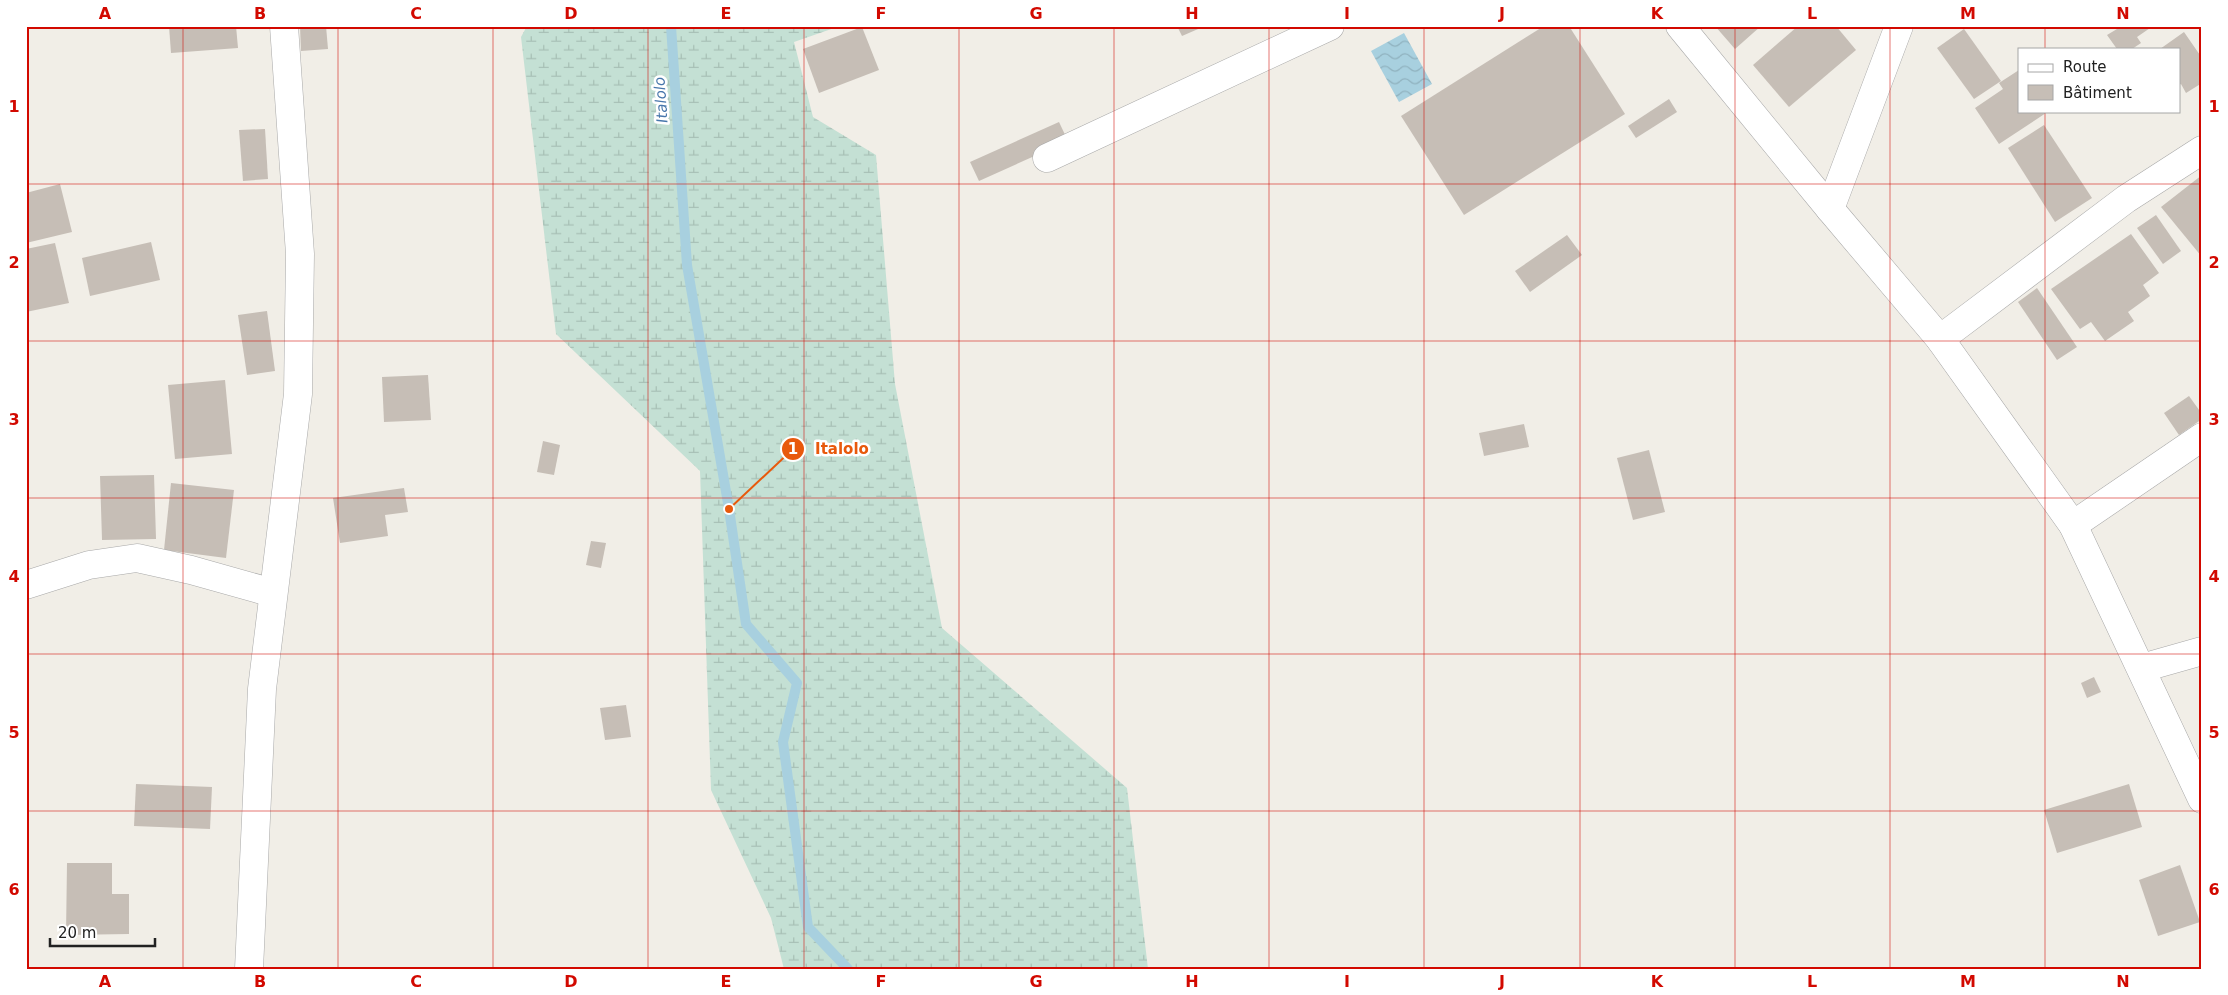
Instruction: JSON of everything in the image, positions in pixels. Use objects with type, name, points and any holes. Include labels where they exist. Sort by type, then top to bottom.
[{"type":"street","points":[[249,969],[262,689],[298,394],[300,254],[284,26]]},
{"type":"street","points":[[1047,158],[1330,26]]},
{"type":"street","points":[[1680,26],[1830,209],[1940,339],[2073,525],[2142,668],[2202,799]]},
{"type":"street","points":[[1830,209],[1899,26]]},
{"type":"street","points":[[1940,339],[2126,199],[2202,150]]},
{"type":"street","points":[[2073,525],[2202,437]]},
{"type":"street","points":[[26,585],[89,565],[137,558],[191,570],[273,594]]},
{"type":"street","points":[[2142,668],[2202,651]]},
{"type":"green space","points":[[527,26],[840,26],[794,42],[813,117],[876,155],[895,384],[942,628],[1127,788],[1148,969],[784,969],[771,918],[711,790],[700,471],[556,334],[521,37]]},
{"type":"water","points":[[1404,33],[1432,84],[1399,102],[1371,51]]},
{"type":"building","points":[[169,26],[236,26],[238,48],[171,53]]},
{"type":"building","points":[[300,26],[326,26],[328,49],[301,51]]},
{"type":"building","points":[[1177,26],[1205,26],[1182,36]]},
{"type":"building","points":[[1544,26],[1569,26],[1625,114],[1464,215],[1401,116]]},
{"type":"building","points":[[1715,26],[1761,26],[1735,49]]},
{"type":"building","points":[[1798,26],[1836,26],[1856,50],[1789,107],[1753,65]]},
{"type":"building","points":[[2115,26],[2153,26],[2137,37],[2141,43],[2134,48],[2116,48],[2107,35],[2117,29]]},
{"type":"building","points":[[862,27],[879,70],[819,93],[803,49]]},
{"type":"building","points":[[1964,29],[2001,81],[1974,99],[1937,48]]},
{"type":"building","points":[[2184,32],[2202,58],[2202,83],[2186,93],[2180,84],[2180,48],[2161,48]]},
{"type":"building","points":[[2018,71],[2018,112],[2047,112],[1999,144],[1975,108],[2003,89],[1999,83]]},
{"type":"building","points":[[1669,99],[1677,112],[1636,138],[1628,126]]},
{"type":"building","points":[[1059,122],[1068,141],[979,181],[970,162]]},
{"type":"building","points":[[2044,125],[2092,198],[2055,222],[2008,148]]},
{"type":"building","points":[[265,129],[268,179],[243,181],[239,130]]},
{"type":"building","points":[[2202,175],[2202,257],[2161,207]]},
{"type":"building","points":[[60,184],[72,232],[26,243],[26,193]]},
{"type":"building","points":[[2156,215],[2181,251],[2163,264],[2137,228]]},
{"type":"building","points":[[2131,234],[2159,273],[2143,285],[2150,296],[2128,312],[2134,321],[2105,341],[2091,322],[2080,329],[2051,289]]},
{"type":"building","points":[[1567,235],[1582,255],[1530,292],[1515,271]]},
{"type":"building","points":[[151,242],[160,280],[90,296],[82,258]]},
{"type":"building","points":[[55,243],[69,303],[26,312],[26,249]]},
{"type":"building","points":[[2037,288],[2077,347],[2057,360],[2018,302]]},
{"type":"building","points":[[267,311],[275,371],[247,375],[238,315]]},
{"type":"building","points":[[428,375],[431,420],[384,422],[382,377]]},
{"type":"building","points":[[225,380],[232,454],[175,459],[168,385]]},
{"type":"building","points":[[2189,396],[2202,414],[2202,419],[2179,435],[2164,413]]},
{"type":"building","points":[[1524,424],[1529,447],[1484,456],[1479,433]]},
{"type":"building","points":[[543,441],[560,445],[554,475],[537,472]]},
{"type":"building","points":[[1649,450],[1665,512],[1633,520],[1617,458]]},
{"type":"building","points":[[154,475],[156,539],[102,540],[100,476]]},
{"type":"building","points":[[171,483],[234,490],[226,558],[164,550]]},
{"type":"building","points":[[404,488],[408,512],[385,515],[388,536],[340,543],[333,498]]},
{"type":"building","points":[[591,541],[606,543],[601,568],[586,565]]},
{"type":"building","points":[[2094,677],[2101,692],[2087,698],[2081,683]]},
{"type":"building","points":[[626,705],[631,737],[605,740],[600,708]]},
{"type":"building","points":[[136,784],[212,787],[210,829],[134,826]]},
{"type":"building","points":[[2129,784],[2142,827],[2057,853],[2044,810]]},
{"type":"building","points":[[67,863],[112,863],[112,894],[129,894],[129,934],[66,935]]},
{"type":"building","points":[[2180,865],[2200,922],[2158,936],[2139,880]]},
{"type":"waterway","name":"Italolo","points":[[671,26],[687,265],[729,509],[746,624],[797,683],[783,742],[808,927],[848,969]]},
{"type":"place","name":"Italolo","points":[[729,509]]}]
